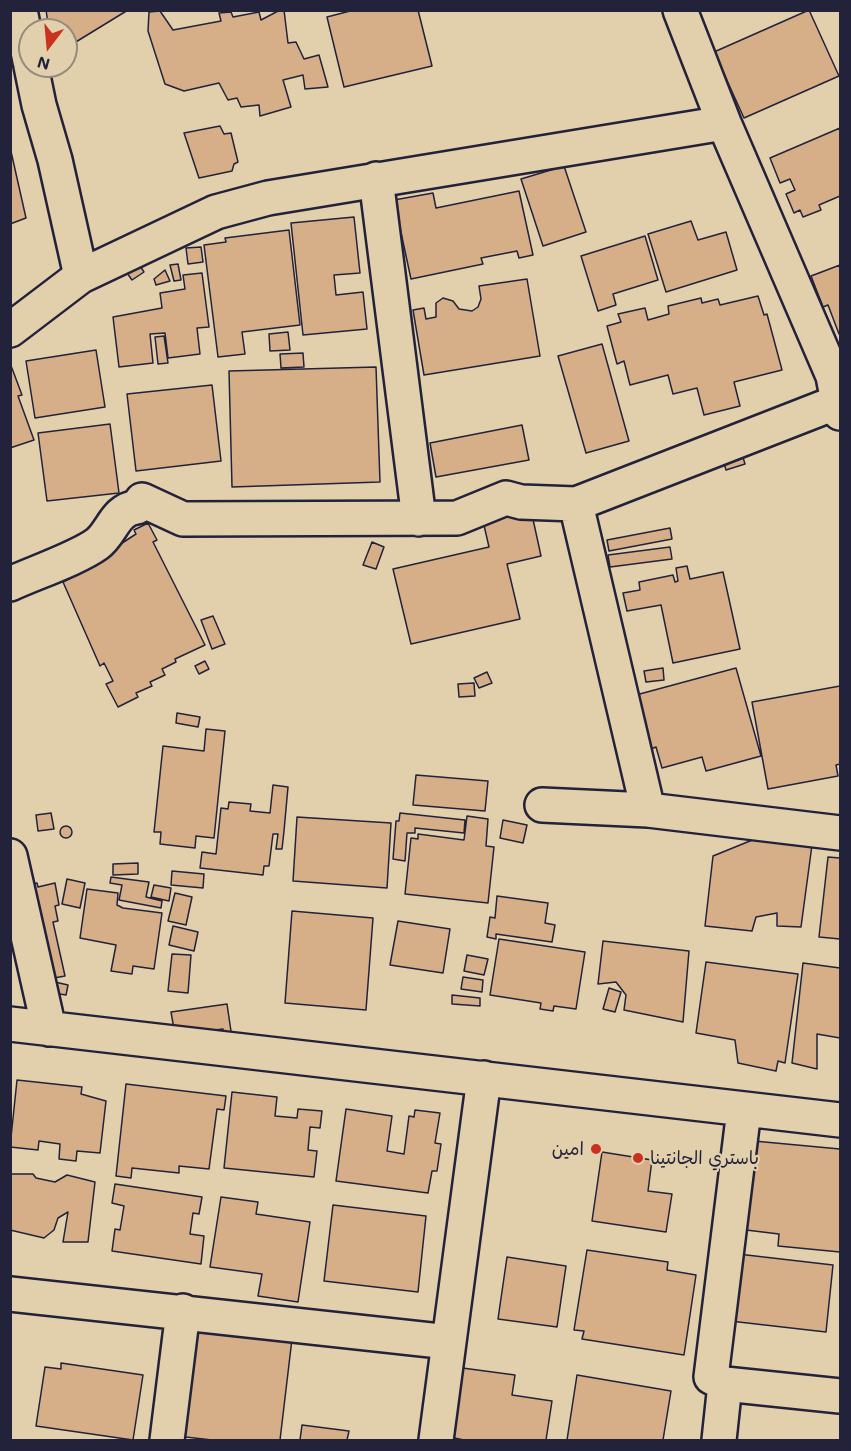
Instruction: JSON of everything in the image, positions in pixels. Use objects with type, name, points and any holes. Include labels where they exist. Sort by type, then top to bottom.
[{"type":"street","points":[[10,584],[98,543],[112,522],[127,508],[138,507],[142,500],[183,519],[457,518],[506,498],[521,502],[576,504],[839,406],[833,376],[724,123],[680,10]]},
{"type":"street","points":[[33,78],[39,105],[56,160],[81,276]]},
{"type":"street","points":[[10,330],[81,276],[216,212],[268,198],[724,123]]},
{"type":"street","points":[[376,180],[419,519]]},
{"type":"street","points":[[576,504],[648,810]]},
{"type":"street","points":[[542,805],[648,810],[840,833]]},
{"type":"street","points":[[10,856],[49,1029]]},
{"type":"street","points":[[10,1024],[484,1077],[840,1120]]},
{"type":"street","points":[[436,1440],[484,1077]]},
{"type":"street","points":[[744,1110],[711,1377],[725,1384],[840,1396]]},
{"type":"street","points":[[10,1294],[183,1311],[449,1342]]},
{"type":"street","points":[[167,1440],[183,1311]]},
{"type":"street","points":[[719,1440],[725,1384]]},
{"type":"building","points":[[46,10],[128,10],[78,41],[78,18],[47,18]]},
{"type":"building","points":[[284,10],[288,43],[296,42],[304,59],[319,55],[328,87],[305,89],[303,75],[283,80],[291,107],[260,116],[259,105],[241,107],[237,98],[228,100],[219,83],[184,91],[165,84],[148,31],[149,12],[160,11],[173,30],[221,21],[219,13],[231,12],[233,17],[259,12],[261,20]]},
{"type":"building","points":[[354,10],[418,10],[432,66],[344,87],[327,17]]},
{"type":"building","points":[[809,10],[839,76],[744,118],[714,52]]},
{"type":"building","points":[[220,126],[224,134],[231,133],[238,162],[234,164],[232,171],[199,178],[184,133]]},
{"type":"building","points":[[840,128],[840,196],[819,205],[821,210],[803,217],[800,210],[794,213],[786,194],[795,190],[790,179],[780,183],[770,158]]},
{"type":"building","points":[[10,147],[26,218],[10,224]]},
{"type":"building","points":[[564,166],[586,232],[543,246],[521,179]]},
{"type":"building","points":[[519,191],[533,255],[519,258],[517,251],[481,258],[483,264],[411,279],[394,200],[433,193],[436,208]]},
{"type":"building","points":[[354,217],[360,273],[334,275],[336,295],[363,292],[367,329],[303,335],[291,223]]},
{"type":"building","points":[[691,221],[698,240],[726,232],[737,270],[666,292],[648,234]]},
{"type":"building","points":[[289,230],[300,325],[242,332],[245,354],[218,357],[204,245],[226,242],[225,238]]},
{"type":"building","points":[[645,236],[658,280],[613,294],[616,305],[598,311],[581,256]]},
{"type":"building","points":[[201,247],[203,262],[188,264],[186,248]]},
{"type":"building","points":[[133,255],[144,272],[132,280],[120,263]]},
{"type":"building","points":[[178,264],[181,280],[174,281],[170,265]]},
{"type":"building","points":[[840,265],[839,334],[828,305],[823,307],[811,276]]},
{"type":"building","points":[[165,270],[170,281],[156,285],[154,279]]},
{"type":"building","points":[[202,273],[209,327],[197,328],[200,354],[168,358],[165,333],[150,334],[153,363],[119,367],[113,317],[162,308],[160,293],[185,289],[183,275]]},
{"type":"building","points":[[527,279],[540,356],[424,375],[413,310],[424,308],[426,319],[436,317],[436,303],[443,298],[453,301],[459,309],[472,311],[478,307],[481,299],[479,286]]},
{"type":"building","points":[[758,296],[764,315],[767,314],[782,370],[734,382],[740,406],[704,415],[697,388],[673,394],[668,375],[630,385],[624,361],[617,364],[607,326],[621,322],[618,314],[645,308],[648,320],[669,314],[668,306],[701,298],[702,303],[718,299],[720,305]]},
{"type":"building","points":[[288,332],[290,350],[270,351],[269,334]]},
{"type":"building","points":[[164,336],[168,363],[158,364],[155,337]]},
{"type":"building","points":[[602,344],[629,441],[586,453],[558,356]]},
{"type":"building","points":[[96,350],[105,407],[35,418],[26,361]]},
{"type":"building","points":[[303,353],[304,367],[281,368],[280,354]]},
{"type":"building","points":[[10,363],[22,395],[18,396],[34,440],[10,448]]},
{"type":"building","points":[[376,367],[380,482],[232,487],[229,371]]},
{"type":"building","points":[[212,385],[221,461],[136,471],[127,394]]},
{"type":"building","points":[[110,424],[119,493],[47,501],[38,433]]},
{"type":"building","points":[[522,425],[529,460],[436,477],[430,443]]},
{"type":"building","points":[[742,454],[745,464],[726,470],[723,460]]},
{"type":"building","points":[[531,510],[541,556],[507,564],[520,619],[411,644],[393,569],[489,547],[483,521]]},
{"type":"building","points":[[148,523],[157,540],[153,542],[205,645],[175,659],[176,662],[162,669],[165,675],[150,682],[152,686],[136,693],[138,697],[118,707],[106,684],[113,681],[104,663],[100,666],[63,582],[91,567],[90,564],[136,534],[134,530]]},
{"type":"building","points":[[670,528],[672,539],[609,551],[607,540]]},
{"type":"building","points":[[372,542],[384,547],[376,569],[363,565]]},
{"type":"building","points":[[670,547],[672,559],[610,567],[608,555]]},
{"type":"building","points":[[687,566],[690,579],[723,572],[740,649],[673,663],[661,605],[627,611],[623,593],[640,590],[639,582],[673,575],[675,582],[678,581],[676,568]]},
{"type":"building","points":[[213,616],[225,644],[212,649],[201,620]]},
{"type":"building","points":[[205,661],[209,669],[199,674],[195,666]]},
{"type":"building","points":[[663,668],[664,680],[646,682],[644,671]]},
{"type":"building","points":[[736,668],[761,756],[706,771],[702,757],[662,768],[656,747],[651,749],[636,695]]},
{"type":"building","points":[[487,672],[492,683],[479,688],[474,678]]},
{"type":"building","points":[[474,683],[475,696],[459,697],[458,684]]},
{"type":"building","points":[[840,686],[840,764],[836,765],[838,776],[768,789],[752,702]]},
{"type":"building","points":[[177,713],[200,717],[198,727],[176,723]]},
{"type":"building","points":[[206,729],[225,731],[214,838],[196,836],[195,848],[160,844],[161,832],[154,832],[163,746],[204,751]]},
{"type":"building","points":[[416,775],[488,781],[485,811],[413,805]]},
{"type":"building","points":[[273,785],[288,787],[282,849],[276,849],[278,834],[273,834],[269,866],[264,866],[263,875],[200,868],[202,852],[216,854],[221,808],[228,809],[229,802],[251,804],[250,811],[270,813]]},
{"type":"building","points":[[51,813],[54,829],[38,831],[36,815]]},
{"type":"building","points":[[400,813],[465,820],[464,833],[415,828],[415,833],[407,833],[405,861],[393,859],[396,821],[399,821]]},
{"type":"building","points":[[467,816],[488,819],[486,846],[494,847],[488,903],[405,894],[411,838],[418,839],[418,834],[464,840]]},
{"type":"building","points":[[297,817],[391,823],[387,888],[293,881]]},
{"type":"building","points":[[503,820],[527,825],[523,843],[500,838]]},
{"type":"building","points":[[66,826],[72,832],[66,838],[60,832]]},
{"type":"building","points":[[777,830],[812,845],[801,927],[777,926],[777,913],[756,917],[752,931],[705,926],[713,856]]},
{"type":"building","points":[[828,857],[840,858],[840,939],[819,937]]},
{"type":"building","points":[[138,863],[138,874],[113,875],[113,864]]},
{"type":"building","points":[[172,871],[204,874],[203,888],[171,885]]},
{"type":"building","points":[[111,877],[149,882],[146,897],[162,901],[161,908],[119,900],[122,885],[110,883]]},
{"type":"building","points":[[67,879],[85,883],[80,908],[62,904]]},
{"type":"building","points":[[37,883],[38,887],[55,883],[59,905],[55,906],[58,921],[53,922],[65,976],[54,978],[33,884]]},
{"type":"building","points":[[154,885],[171,888],[169,901],[151,897]]},
{"type":"building","points":[[87,889],[118,893],[117,905],[123,908],[162,913],[154,969],[133,966],[132,974],[111,971],[116,945],[80,938]]},
{"type":"building","points":[[175,893],[192,897],[186,925],[168,921]]},
{"type":"building","points":[[497,896],[548,903],[545,923],[555,925],[552,942],[496,934],[496,939],[487,937],[490,917],[495,918]]},
{"type":"building","points":[[292,911],[373,918],[366,1010],[285,1003]]},
{"type":"building","points":[[398,921],[450,929],[443,973],[390,965]]},
{"type":"building","points":[[173,926],[198,932],[194,951],[169,945]]},
{"type":"building","points":[[499,939],[585,952],[576,1009],[554,1006],[553,1011],[540,1009],[541,1003],[490,995]]},
{"type":"building","points":[[603,941],[689,951],[683,1022],[624,1010],[626,995],[616,982],[598,984]]},
{"type":"building","points":[[172,954],[191,955],[188,993],[168,991]]},
{"type":"building","points":[[467,955],[488,959],[484,975],[464,971]]},
{"type":"building","points":[[706,962],[798,974],[785,1063],[778,1061],[776,1071],[738,1063],[735,1040],[696,1033]]},
{"type":"building","points":[[803,963],[840,968],[840,1038],[817,1034],[817,1069],[792,1063]]},
{"type":"building","points":[[463,977],[483,980],[482,992],[461,989]]},
{"type":"building","points":[[55,982],[68,985],[66,995],[53,993]]},
{"type":"building","points":[[609,988],[621,992],[615,1012],[603,1009]]},
{"type":"building","points":[[452,995],[480,998],[480,1006],[452,1004]]},
{"type":"building","points":[[227,1004],[232,1038],[224,1039],[223,1029],[175,1035],[171,1012]]},
{"type":"building","points":[[17,1080],[82,1087],[81,1094],[106,1101],[100,1153],[77,1151],[76,1161],[59,1159],[60,1144],[39,1141],[38,1150],[10,1147]]},
{"type":"building","points":[[126,1084],[226,1096],[224,1110],[217,1109],[209,1169],[179,1166],[179,1173],[132,1168],[131,1178],[116,1176]]},
{"type":"building","points":[[232,1092],[277,1097],[275,1116],[297,1118],[298,1109],[322,1111],[320,1128],[310,1127],[308,1150],[317,1151],[314,1177],[224,1168]]},
{"type":"building","points":[[346,1109],[392,1116],[387,1151],[404,1154],[409,1116],[414,1117],[415,1110],[440,1113],[435,1143],[441,1144],[437,1171],[432,1171],[428,1193],[336,1181]]},
{"type":"building","points":[[754,1141],[840,1149],[840,1252],[778,1246],[779,1234],[746,1230]]},
{"type":"building","points":[[602,1152],[652,1160],[648,1191],[672,1194],[666,1232],[592,1221]]},
{"type":"building","points":[[10,1174],[33,1174],[36,1178],[55,1182],[67,1175],[95,1182],[88,1242],[63,1242],[68,1212],[58,1218],[54,1230],[44,1238],[10,1230]]},
{"type":"building","points":[[115,1184],[202,1197],[199,1214],[193,1213],[190,1234],[204,1236],[201,1264],[112,1251],[115,1229],[120,1230],[124,1206],[112,1203]]},
{"type":"building","points":[[221,1197],[258,1202],[256,1214],[310,1222],[298,1302],[258,1296],[262,1274],[210,1267]]},
{"type":"building","points":[[333,1205],[426,1216],[418,1292],[324,1281]]},
{"type":"building","points":[[587,1250],[668,1262],[667,1270],[696,1275],[684,1355],[582,1339],[584,1331],[574,1330]]},
{"type":"building","points":[[738,1254],[833,1265],[826,1332],[730,1321]]},
{"type":"building","points":[[507,1257],[566,1266],[557,1327],[498,1319]]},
{"type":"building","points":[[190,1327],[292,1339],[280,1440],[212,1440],[177,1436]]},
{"type":"building","points":[[61,1363],[143,1375],[133,1440],[36,1426],[45,1367],[61,1369]]},
{"type":"building","points":[[455,1367],[515,1375],[512,1395],[552,1401],[546,1440],[464,1440],[445,1436]]},
{"type":"building","points":[[577,1375],[671,1391],[663,1440],[567,1440]]},
{"type":"building","points":[[302,1425],[349,1431],[347,1440],[300,1440]]},
{"type":"place","name":"امين","points":[[596,1149]]},
{"type":"place","name":"باستري الجانتينا","points":[[638,1158]]}]
